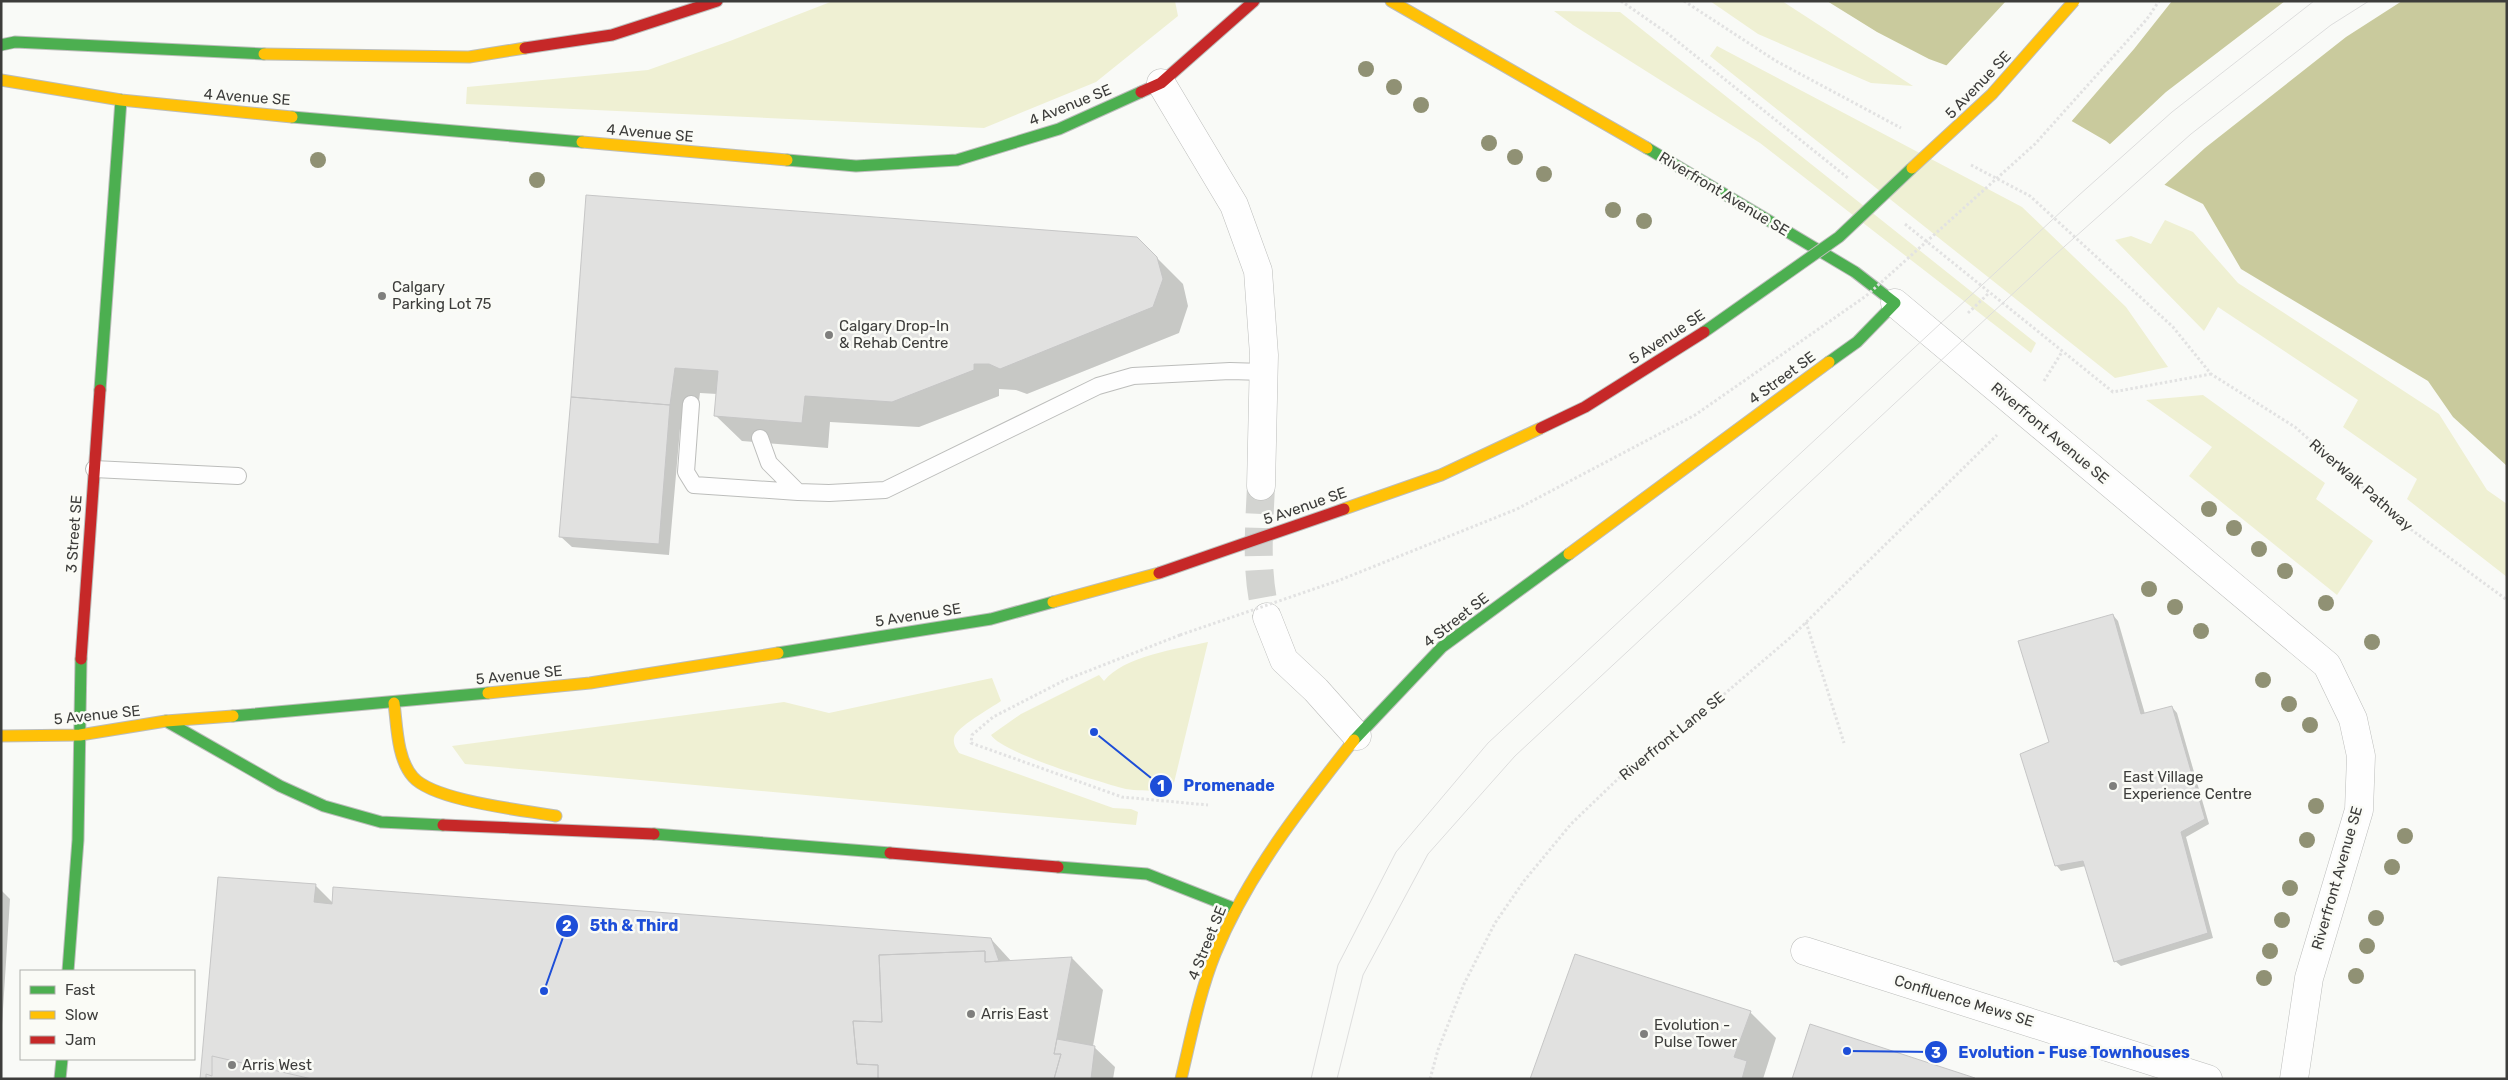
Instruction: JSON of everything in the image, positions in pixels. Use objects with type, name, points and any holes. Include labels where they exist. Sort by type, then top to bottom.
[{"type":"main road","points":[[1,45],[15,42],[278,55],[469,57],[612,35],[717,1]]},
{"type":"main road","name":"4 Avenue SE","points":[[1,80],[121,100],[856,166],[957,160],[1059,129],[1161,83],[1254,1]]},
{"type":"main road","name":"Riverfront Avenue SE","points":[[1391,1],[1676,165],[1855,272],[1895,303]]},
{"type":"main road","name":"5 Avenue SE","points":[[1,736],[80,735],[166,721],[394,703],[590,683],[990,619],[1159,573],[1441,474],[1585,407],[1675,352],[1839,237],[1992,94],[2074,1]]},
{"type":"main road","name":"3 Street SE","points":[[68,970],[78,840],[81,655],[121,100]]},
{"type":"main road","name":"4 Street SE","points":[[1181,1079],[1194,1026],[1215,956],[1236,909],[1284,828],[1357,736],[1442,647],[1856,342],[1895,303]]},
{"type":"main road","points":[[394,703],[401,750],[413,778],[443,795],[643,833]]},
{"type":"main road","points":[[166,721],[280,786],[324,806],[381,822],[643,833],[1147,874],[1236,909]]},
{"type":"main road","points":[[60,1079],[62,1060]]},
{"type":"street","points":[[1161,83],[1234,205],[1258,271],[1264,372],[1261,486]]},
{"type":"street","name":"Riverfront Avenue SE","points":[[1895,303],[2327,665],[2354,719],[2361,756],[2359,810],[2308,978],[2294,1079]]},
{"type":"street","points":[[1267,617],[1284,660],[1316,690],[1357,736]]},
{"type":"street","name":"Confluence Mews SE","points":[[1805,951],[2208,1079]]},
{"type":"lane","points":[[691,404],[686,472],[694,485],[829,494],[885,490],[1098,386],[1133,376],[1230,371],[1264,372]]},
{"type":"lane","points":[[760,438],[769,463],[798,492]]},
{"type":"lane","points":[[94,469],[238,476]]},
{"type":"path","points":[[1968,313],[1989,293]]},
{"type":"path","name":"RiverWalk Pathway","points":[[2211,374],[2295,427],[2409,528],[2507,600]]},
{"type":"path","name":"Riverfront Lane SE","points":[[1430,1079],[1438,1050],[1464,984],[1495,923],[1538,863],[1571,824],[1622,775],[1687,726],[1806,622],[1987,447]]},
{"type":"path","points":[[1806,622],[1844,743]]},
{"type":"path","points":[[1180,635],[1065,680],[993,717],[972,735],[971,742],[1122,798],[1208,805]]},
{"type":"shaded area","points":[[833,1],[1175,1],[1178,16],[1096,82],[984,128],[466,104],[467,87],[648,70]]},
{"type":"shaded area","points":[[1710,1],[1782,1],[1913,86],[1871,83],[1758,34]]},
{"type":"shaded area","points":[[1827,1],[2507,1],[2507,466],[2453,417],[2428,381],[2241,269],[2203,204],[2151,178],[2106,141],[2027,95],[1929,59],[1877,32]]},
{"type":"shaded area","points":[[1554,11],[1620,12],[2036,343],[2031,353],[1760,143],[1573,25]]},
{"type":"shaded area","points":[[1717,46],[2022,207],[2126,307],[2168,367],[2115,378],[1710,56]]},
{"type":"shaded area","points":[[2165,220],[2193,232],[2238,283],[2439,414],[2487,490],[2507,504],[2507,577],[2407,499],[2417,479],[2343,427],[2358,400],[2218,307],[2204,331],[2115,240],[2131,236],[2151,244]]},
{"type":"shaded area","points":[[2203,395],[2325,483],[2316,499],[2373,541],[2337,595],[2189,476],[2212,447],[2146,400]]},
{"type":"shaded area","points":[[1208,642],[1172,791],[1122,788],[1031,758],[999,742],[991,735],[1021,714],[1099,675],[1104,681],[1124,665],[1152,655]]},
{"type":"shaded area","points":[[992,678],[1001,701],[967,723],[956,734],[954,743],[959,753],[1113,808],[1131,809],[1138,812],[1136,825],[465,764],[452,746],[784,702],[829,713]]},
{"type":"pier","points":[[2006,1],[2172,1],[2134,49],[2070,123],[2026,98],[1945,67]]},
{"type":"pier","points":[[2285,1],[2402,1],[2346,37],[2205,148],[2162,187],[2149,180],[2108,146],[2166,92]]},
{"type":"building","name":"Calgary Drop-In & Rehab Centre","points":[[586,195],[1137,237],[1157,257],[1163,279],[1153,307],[1000,369],[989,364],[974,364],[974,370],[892,402],[805,396],[802,423],[714,416],[718,371],[675,368],[670,405],[571,397]]},
{"type":"building","points":[[571,397],[670,405],[659,544],[559,537]]},
{"type":"building","name":"East Village Experience Centre","points":[[2113,614],[2141,714],[2172,706],[2205,819],[2181,832],[2208,933],[2114,962],[2083,861],[2055,866],[2020,754],[2049,742],[2018,641]]},
{"type":"building","points":[[218,877],[316,884],[314,902],[332,904],[333,887],[991,938],[999,961],[985,962],[985,951],[879,955],[882,1022],[853,1021],[857,1064],[878,1065],[878,1079],[200,1079]]},
{"type":"building","name":"Arris East","points":[[985,951],[985,962],[1072,957],[1054,1054],[1061,1054],[1054,1079],[878,1079],[878,1065],[857,1064],[853,1021],[882,1022],[879,955]]},
{"type":"building","name":"Evolution - Pulse Tower","points":[[1575,954],[1751,1011],[1734,1057],[1747,1061],[1742,1079],[1530,1079]]},
{"type":"building","points":[[1810,1024],[1975,1078],[1975,1079],[1792,1079]]},
{"type":"building","points":[[1057,1039],[1095,1046],[1091,1079],[1054,1079],[1061,1054],[1054,1054]]},
{"type":"building","name":"Arris West","points":[[212,1056],[312,1079],[206,1079],[206,1074],[212,1076]]},
{"type":"tunnel","points":[[1261,486],[1259,569],[1267,617]]},
{"type":"tram line","points":[[1311,1079],[1338,965],[1396,852],[1488,743],[2078,196],[2172,112],[2314,1]]},
{"type":"tram line","points":[[1337,1079],[1363,975],[1428,854],[1515,756],[2047,262],[2191,134],[2331,25],[2369,1]]},
{"type":"traffic: fast","points":[[1,45],[15,42],[264,54]]},
{"type":"traffic: fast","points":[[787,160],[856,166],[957,160],[1059,129],[1141,92]]},
{"type":"traffic: fast","points":[[100,390],[121,100]]},
{"type":"traffic: fast","points":[[292,117],[582,142]]},
{"type":"traffic: fast","points":[[1647,148],[1855,272],[1895,303],[1857,342],[1829,362]]},
{"type":"traffic: fast","points":[[1704,332],[1839,237],[1912,168]]},
{"type":"traffic: fast","points":[[1354,740],[1442,647],[1569,554]]},
{"type":"traffic: fast","points":[[778,653],[991,619],[1053,602]]},
{"type":"traffic: fast","points":[[68,970],[78,840],[81,659]]},
{"type":"traffic: fast","points":[[233,716],[488,693]]},
{"type":"traffic: fast","points":[[166,721],[280,786],[324,806],[381,822],[443,825]]},
{"type":"traffic: fast","points":[[654,834],[890,853]]},
{"type":"traffic: fast","points":[[1058,867],[1147,874],[1236,909]]},
{"type":"traffic: fast","points":[[60,1079],[62,1060]]},
{"type":"traffic: slow","points":[[1391,1],[1647,148]]},
{"type":"traffic: slow","points":[[1912,168],[1992,94],[2074,1]]},
{"type":"traffic: slow","points":[[264,54],[469,57],[525,48]]},
{"type":"traffic: slow","points":[[1,80],[121,100],[292,117]]},
{"type":"traffic: slow","points":[[582,142],[787,160]]},
{"type":"traffic: slow","points":[[1569,554],[1829,362]]},
{"type":"traffic: slow","points":[[1344,509],[1441,475],[1541,428]]},
{"type":"traffic: slow","points":[[1053,602],[1159,573]]},
{"type":"traffic: slow","points":[[488,693],[590,683],[778,653]]},
{"type":"traffic: slow","points":[[394,703],[399,742],[404,761],[413,777],[424,785],[440,792],[480,803],[556,816]]},
{"type":"traffic: slow","points":[[1,736],[80,735],[166,721],[233,716]]},
{"type":"traffic: slow","points":[[1181,1079],[1204,985],[1228,925],[1243,896],[1277,842],[1354,740]]},
{"type":"traffic: jam","points":[[525,48],[612,35],[717,1]]},
{"type":"traffic: jam","points":[[1141,92],[1161,83],[1254,1]]},
{"type":"traffic: jam","points":[[1541,428],[1585,407],[1704,332]]},
{"type":"traffic: jam","points":[[81,659],[100,390]]},
{"type":"traffic: jam","points":[[1159,573],[1344,509]]},
{"type":"traffic: jam","points":[[443,825],[654,834]]},
{"type":"traffic: jam","points":[[890,853],[1058,867]]},
{"type":"place","name":"Calgary Parking Lot 75","points":[[382,296]]},
{"type":"place","name":"Calgary Drop-In & Rehab Centre","points":[[829,335]]},
{"type":"place","name":"Promenade","points":[[1094,732]]},
{"type":"place","name":"East Village Experience Centre","points":[[2113,786]]},
{"type":"place","name":"5th & Third","points":[[544,991]]},
{"type":"place","name":"Arris East","points":[[971,1014]]},
{"type":"place","name":"Evolution - Pulse Tower","points":[[1644,1034]]},
{"type":"place","name":"Evolution - Fuse Townhouses","points":[[1847,1051]]},
{"type":"place","name":"Arris West","points":[[232,1065]]}]
